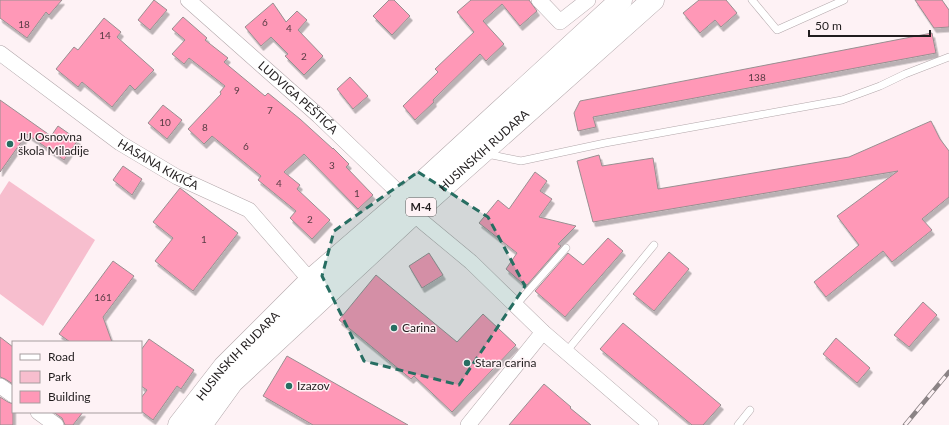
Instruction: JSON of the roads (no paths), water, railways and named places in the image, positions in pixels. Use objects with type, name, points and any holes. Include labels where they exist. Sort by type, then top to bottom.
[{"type":"main road","name":"HUSINSKIH RUDARA","points":[[201,425],[232,382],[620,0]]},
{"type":"main road","name":"HUSINSKIH RUDARA","points":[[179,425],[224,367],[312,279],[481,153],[653,0]]},
{"type":"street","name":"LUDVIGA PEŠTIĆA","points":[[188,0],[319,116],[397,191],[408,208],[471,262],[543,332],[651,425]]},
{"type":"street","points":[[539,0],[560,22],[588,0]]},
{"type":"street","name":"HASANA KIKIĆA","points":[[0,53],[120,143],[177,177],[249,210],[303,272],[312,279]]},
{"type":"street","points":[[468,425],[543,332]]},
{"type":"street","points":[[0,386],[12,394]]},
{"type":"street","points":[[39,413],[56,425]]},
{"type":"lane","points":[[752,0],[777,30],[844,0]]},
{"type":"lane","points":[[481,153],[521,161],[842,100],[949,57]]},
{"type":"lane","points":[[566,352],[654,245]]},
{"type":"lane","points":[[516,305],[566,248]]},
{"type":"lane","points":[[738,425],[750,410]]},
{"type":"railway","points":[[905,425],[949,372]]},
{"type":"place","name":"JU Osnovna škola Miladije","points":[[10,144]]},
{"type":"place","name":"Carina","points":[[394,328]]},
{"type":"place","name":"Stara carina","points":[[467,363]]},
{"type":"place","name":"Izazov","points":[[289,386]]}]
